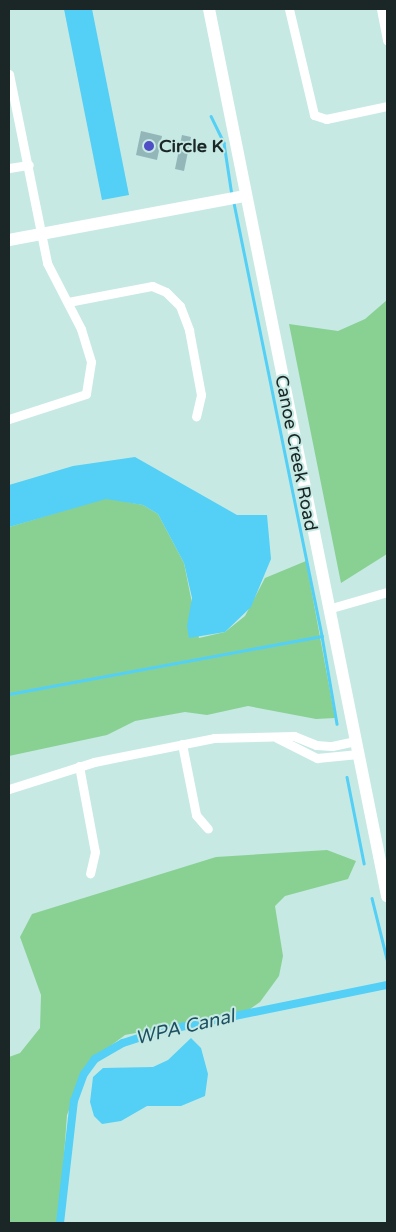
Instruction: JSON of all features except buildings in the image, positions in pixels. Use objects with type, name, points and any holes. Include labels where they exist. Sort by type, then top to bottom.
[{"type":"main road","name":"Canoe Creek Road","points":[[209,9],[244,196],[356,748],[385,877],[387,896]]},
{"type":"main road","points":[[9,240],[244,196]]},
{"type":"street","points":[[289,9],[314,116],[326,119],[387,106]]},
{"type":"street","points":[[381,9],[387,40]]},
{"type":"street","points":[[9,74],[50,270],[68,302],[91,362],[86,394],[9,419]]},
{"type":"street","points":[[9,168],[28,164]]},
{"type":"street","points":[[68,302],[152,286],[166,292],[180,306],[189,330],[201,395],[196,416]]},
{"type":"street","points":[[328,609],[387,592]]},
{"type":"street","points":[[9,788],[79,766],[182,744],[249,734],[276,738],[294,736],[316,745],[356,748]]},
{"type":"street","points":[[182,744],[196,815],[208,829]]},
{"type":"street","points":[[79,766],[95,852],[90,873]]},
{"type":"green space","points":[[387,300],[387,554],[341,583],[289,324],[338,331],[365,319]]},
{"type":"green space","points":[[106,498],[143,505],[158,514],[184,563],[199,638],[225,632],[245,616],[265,578],[306,561],[335,718],[316,719],[248,706],[207,715],[185,712],[135,721],[107,735],[9,756],[9,527]]},
{"type":"green space","points":[[327,850],[356,861],[348,879],[285,896],[275,906],[283,956],[279,976],[260,1002],[246,1012],[125,1035],[88,1063],[67,1115],[59,1223],[9,1223],[9,1057],[20,1053],[40,1028],[41,995],[20,937],[32,914],[216,857]]},
{"type":"water","points":[[64,9],[92,9],[129,195],[102,200]]},
{"type":"water","points":[[135,457],[237,515],[267,515],[271,559],[251,607],[225,632],[189,638],[187,626],[192,598],[184,563],[158,514],[143,505],[106,499],[9,527],[9,485],[73,466]]},
{"type":"water","points":[[191,1038],[201,1048],[208,1074],[205,1096],[181,1106],[147,1106],[121,1121],[102,1124],[94,1116],[90,1102],[93,1077],[103,1068],[153,1067],[168,1060]]},
{"type":"waterway","points":[[211,116],[224,143],[232,195]]},
{"type":"waterway","points":[[234,203],[322,636]]},
{"type":"waterway","points":[[9,694],[322,636],[337,724]]},
{"type":"waterway","points":[[347,777],[364,863]]},
{"type":"waterway","points":[[372,898],[387,959]]},
{"type":"waterway","name":"WPA Canal","points":[[60,1223],[74,1101],[84,1074],[95,1059],[123,1043],[161,1031],[387,985]]},
{"type":"place","name":"Circle K","points":[[149,146]]}]
